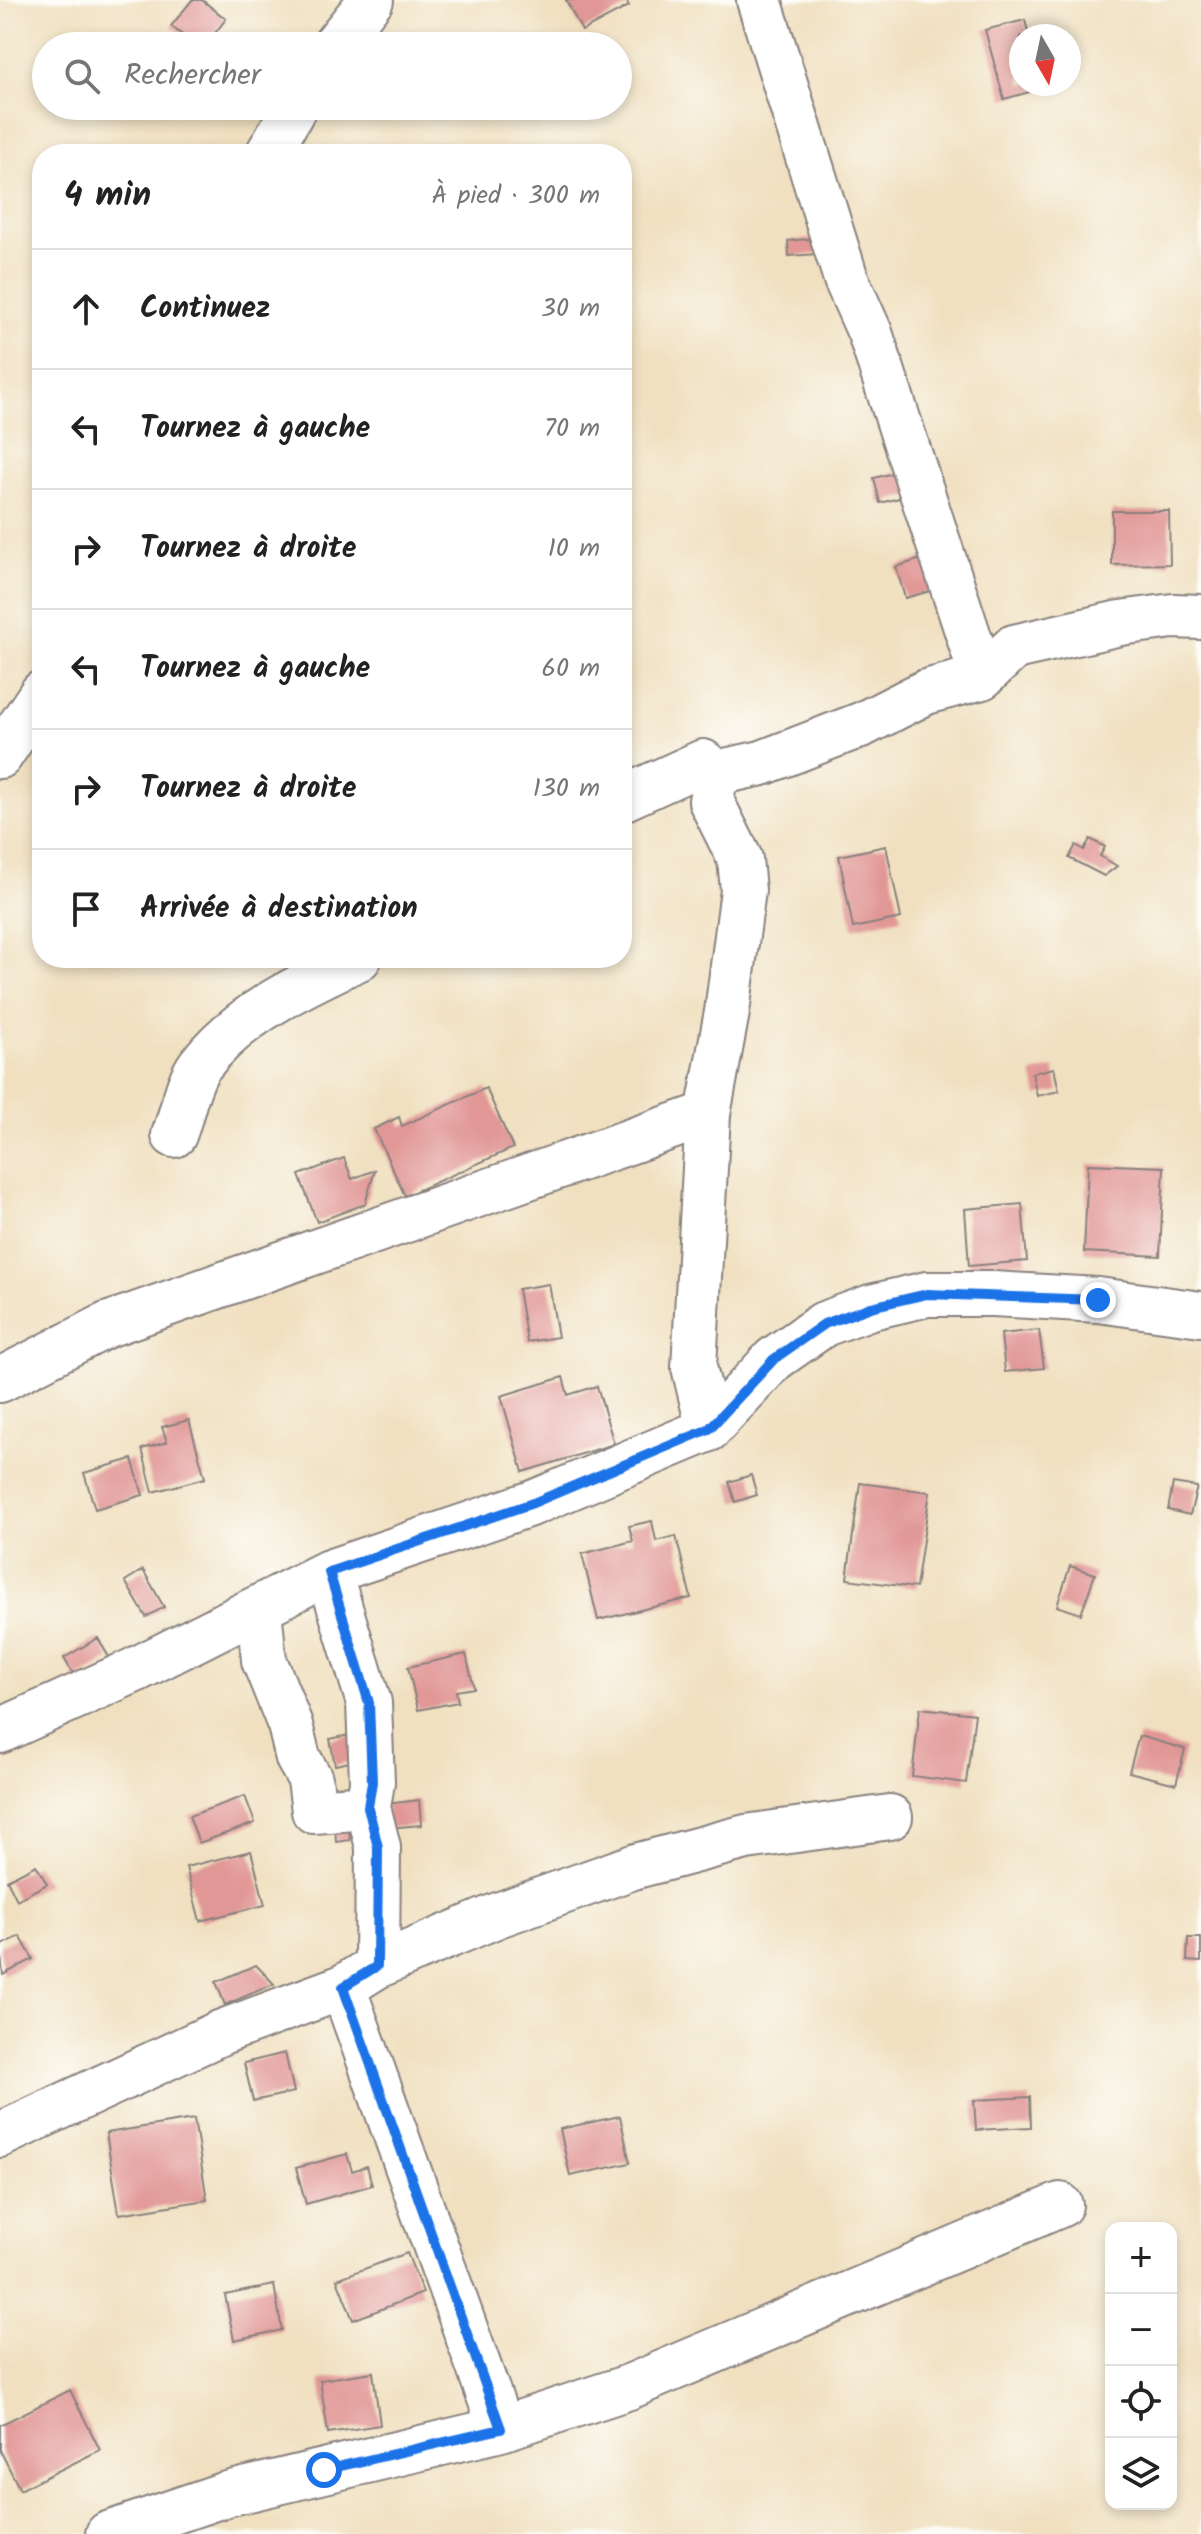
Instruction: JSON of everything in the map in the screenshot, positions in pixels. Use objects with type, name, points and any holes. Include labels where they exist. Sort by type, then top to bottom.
[{"type":"street","points":[[345,32],[371,0]]},
{"type":"street","points":[[759,0],[846,279],[870,333],[982,677]]},
{"type":"street","points":[[274,144],[287,120]]},
{"type":"street","points":[[716,773],[762,763],[863,724],[926,692],[982,677],[1014,647],[1120,623],[1173,616],[1201,617]]},
{"type":"street","points":[[0,756],[32,708]]},
{"type":"street","points":[[632,794],[703,762],[716,773]]},
{"type":"street","points":[[709,1429],[694,1367],[708,1114],[727,1012],[743,890],[740,859],[711,801],[716,773]]},
{"type":"street","points":[[174,1135],[198,1067],[230,1034],[270,1003],[339,968]]},
{"type":"street","points":[[0,1380],[107,1325],[708,1114]]},
{"type":"street","points":[[0,1731],[259,1609],[329,1572],[533,1503],[709,1429],[774,1359],[824,1324],[871,1307],[927,1294],[1098,1300],[1201,1314]]},
{"type":"street","points":[[329,1572],[369,1703],[372,1782],[368,1807],[378,1847],[360,1977],[501,2429]]},
{"type":"street","points":[[259,1609],[264,1660],[290,1725],[298,1758],[310,1779],[314,1811],[368,1807]]},
{"type":"street","points":[[0,2135],[222,2032],[360,1977],[498,1915],[636,1866],[746,1837],[890,1817]]},
{"type":"street","points":[[108,2534],[223,2495],[501,2429],[629,2387],[1060,2205]]},
{"type":"building","points":[[192,0],[202,0],[226,19],[216,32],[178,32],[171,26]]},
{"type":"building","points":[[566,0],[626,0],[629,6],[582,31]]},
{"type":"building","points":[[1009,24],[1009,96],[1015,96],[1004,99],[985,30]]},
{"type":"building","points":[[817,238],[818,254],[789,256],[788,241]]},
{"type":"building","points":[[904,470],[911,495],[880,503],[874,478]]},
{"type":"building","points":[[1112,511],[1169,511],[1170,564],[1112,565]]},
{"type":"building","points":[[924,558],[934,590],[905,598],[896,567]]},
{"type":"building","points":[[1090,839],[1105,847],[1100,856],[1117,866],[1104,876],[1069,858],[1076,845],[1084,850]]},
{"type":"building","points":[[886,846],[901,918],[853,928],[839,856]]},
{"type":"building","points":[[1054,1068],[1059,1091],[1037,1096],[1032,1073]]},
{"type":"building","points":[[486,1088],[513,1148],[405,1196],[374,1129],[399,1117],[402,1126]]},
{"type":"building","points":[[344,1158],[352,1179],[375,1170],[365,1204],[317,1222],[299,1175]]},
{"type":"building","points":[[1088,1164],[1164,1167],[1160,1256],[1084,1252]]},
{"type":"building","points":[[1022,1204],[1027,1261],[969,1266],[965,1209]]},
{"type":"building","points":[[549,1284],[558,1337],[527,1342],[518,1289]]},
{"type":"building","points":[[1039,1330],[1044,1368],[1005,1372],[1001,1334]]},
{"type":"building","points":[[563,1377],[568,1395],[597,1386],[614,1444],[523,1472],[501,1396]]},
{"type":"building","points":[[189,1420],[205,1478],[153,1492],[142,1449],[167,1442],[162,1427]]},
{"type":"building","points":[[132,1459],[143,1495],[95,1509],[84,1473]]},
{"type":"building","points":[[751,1475],[757,1495],[735,1502],[729,1482]]},
{"type":"building","points":[[860,1483],[930,1492],[916,1588],[847,1579]]},
{"type":"building","points":[[1173,1483],[1197,1487],[1190,1515],[1168,1510]]},
{"type":"building","points":[[652,1521],[656,1541],[676,1536],[691,1598],[598,1620],[582,1554],[633,1541],[629,1526]]},
{"type":"building","points":[[1070,1566],[1095,1574],[1081,1614],[1057,1606]]},
{"type":"building","points":[[143,1570],[164,1607],[146,1617],[125,1581]]},
{"type":"building","points":[[98,1638],[110,1659],[76,1679],[64,1658]]},
{"type":"building","points":[[466,1654],[474,1688],[456,1691],[458,1702],[418,1710],[408,1667]]},
{"type":"building","points":[[920,1708],[975,1714],[966,1783],[912,1776]]},
{"type":"building","points":[[359,1733],[364,1759],[335,1765],[330,1739]]},
{"type":"building","points":[[1139,1736],[1185,1749],[1176,1784],[1129,1772]]},
{"type":"building","points":[[245,1796],[255,1823],[199,1843],[189,1816]]},
{"type":"building","points":[[419,1800],[421,1825],[388,1828],[386,1804]]},
{"type":"building","points":[[348,1820],[350,1840],[336,1842],[335,1822]]},
{"type":"building","points":[[251,1851],[265,1905],[200,1921],[186,1867]]},
{"type":"building","points":[[36,1865],[47,1884],[17,1900],[7,1880]]},
{"type":"building","points":[[20,1936],[33,1959],[3,1975],[0,1946]]},
{"type":"building","points":[[1188,1938],[1201,1938],[1201,1962],[1187,1961]]},
{"type":"building","points":[[256,1965],[274,1984],[225,2005],[216,1982]]},
{"type":"building","points":[[285,2053],[294,2092],[253,2101],[244,2063]]},
{"type":"building","points":[[1030,2097],[1031,2127],[976,2130],[974,2100]]},
{"type":"building","points":[[620,2116],[630,2163],[570,2176],[560,2129]]},
{"type":"building","points":[[194,2119],[207,2200],[119,2214],[106,2133]]},
{"type":"building","points":[[347,2154],[352,2171],[367,2166],[372,2185],[306,2204],[296,2168]]},
{"type":"building","points":[[407,2253],[423,2293],[353,2320],[337,2279]]},
{"type":"building","points":[[274,2285],[282,2330],[234,2340],[225,2295]]},
{"type":"building","points":[[373,2372],[380,2425],[328,2433],[320,2380]]},
{"type":"building","points":[[70,2390],[100,2450],[20,2490],[0,2450],[0,2425]]},
{"type":"route","points":[[324,2470],[501,2429],[343,1987],[377,1966],[378,1847],[368,1807],[372,1782],[369,1703],[329,1572],[533,1503],[640,1455],[709,1429],[774,1359],[824,1324],[871,1307],[927,1294],[1098,1300]]}]
